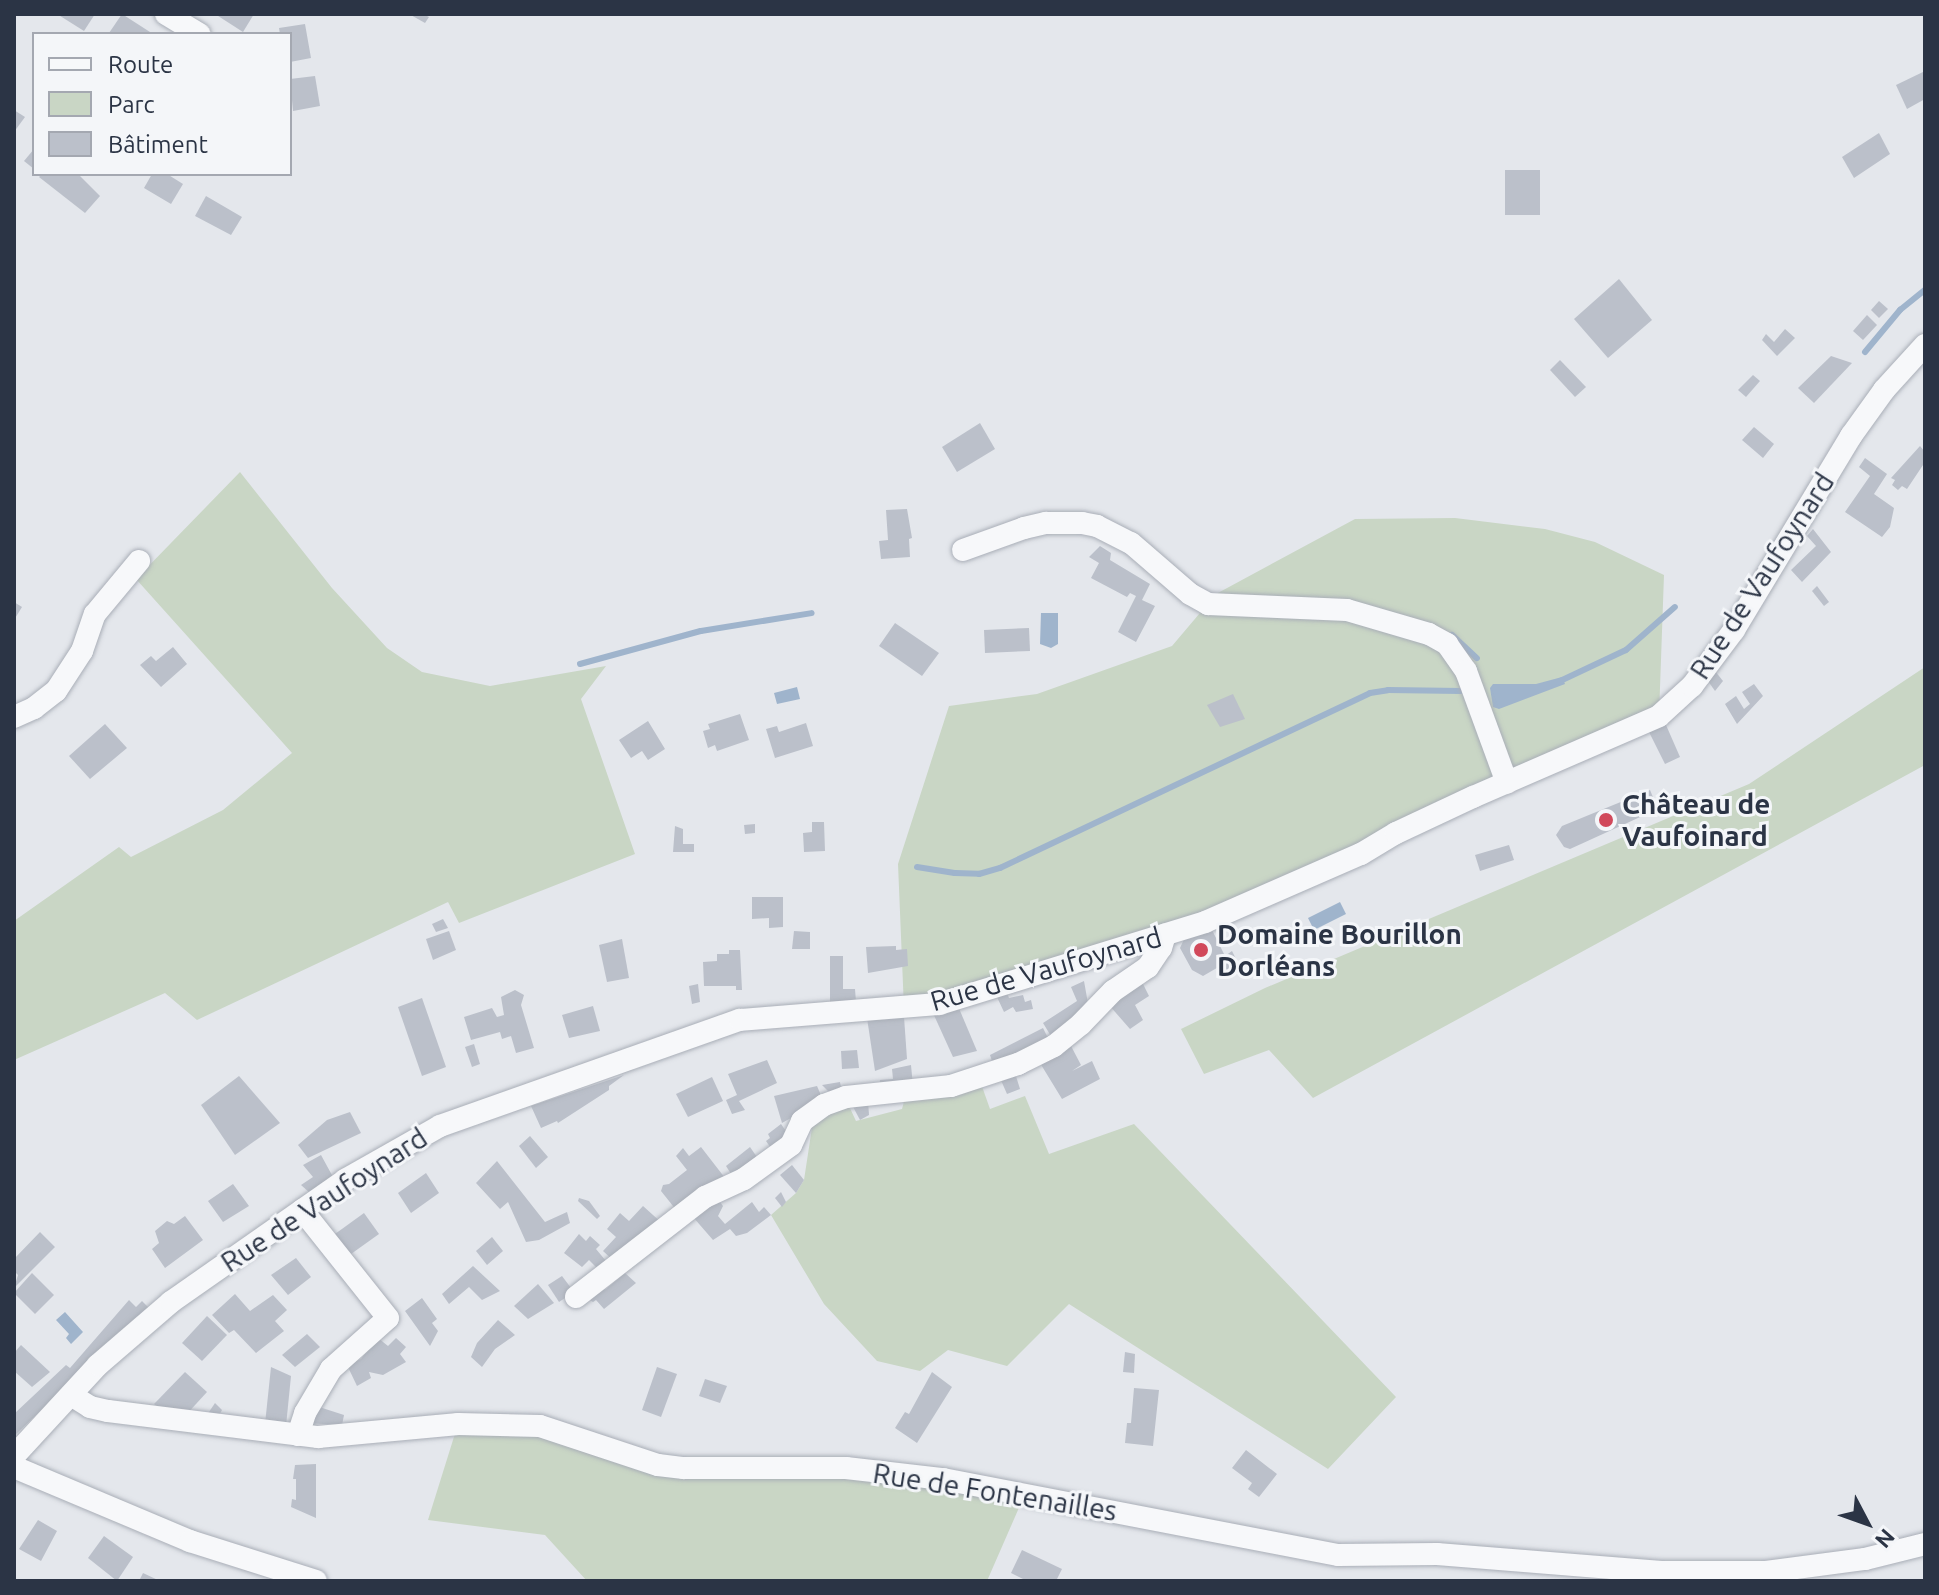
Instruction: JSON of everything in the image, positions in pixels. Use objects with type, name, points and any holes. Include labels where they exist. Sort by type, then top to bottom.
[{"type":"street","points":[[166,14],[196,32]]},
{"type":"street","name":"Rue de Vaufoynard","points":[[14,1456],[98,1365],[171,1302],[397,1147],[440,1126],[689,1035],[760,1016],[904,1009],[939,1004],[1205,922],[1361,854],[1396,833],[1659,716],[1692,686],[1756,596],[1851,436],[1884,390],[1925,345]]},
{"type":"street","points":[[963,550],[1046,523],[1082,523],[1097,526],[1131,543],[1190,594],[1208,604],[1347,610],[1429,634],[1447,644],[1466,671],[1507,783]]},
{"type":"street","points":[[14,717],[34,708],[56,691],[82,651],[95,614],[139,561]]},
{"type":"street","points":[[576,1297],[705,1197],[744,1179],[782,1152],[795,1141],[802,1121],[824,1105],[846,1097],[951,1086],[1006,1068],[1054,1046],[1113,991],[1148,967],[1161,948],[1165,935]]},
{"type":"street","points":[[298,1435],[305,1413],[331,1369],[388,1318],[302,1210]]},
{"type":"street","name":"Rue de Fontenailles","points":[[71,1395],[90,1407],[108,1411],[298,1435],[353,1437],[458,1424],[540,1426],[658,1465],[684,1468],[846,1468],[943,1479],[1338,1555],[1437,1554],[1661,1572],[1766,1572],[1865,1559],[1925,1544]]},
{"type":"street","points":[[14,1467],[190,1541],[316,1581]]},
{"type":"green space","points":[[240,472],[332,588],[387,648],[422,672],[490,686],[606,666],[581,699],[635,854],[459,923],[448,902],[197,1020],[165,993],[14,1060],[14,921],[119,847],[131,857],[223,810],[292,753],[136,579]]},
{"type":"green space","points":[[1455,518],[1545,529],[1595,542],[1664,575],[1659,716],[1274,890],[904,1009],[898,864],[949,706],[1037,694],[1172,646],[1216,594],[1355,519]]},
{"type":"green space","points":[[1925,667],[1925,765],[1313,1098],[1269,1050],[1204,1074],[1181,1029],[1265,988],[1749,784]]},
{"type":"green space","points":[[979,1078],[990,1109],[1025,1096],[1049,1154],[1134,1124],[1396,1397],[1328,1469],[1069,1304],[1007,1366],[948,1350],[920,1371],[877,1361],[824,1304],[771,1215],[796,1193],[804,1180],[813,1121],[848,1104],[856,1121],[902,1109],[906,1094]]},
{"type":"green space","points":[[458,1424],[564,1431],[632,1458],[779,1467],[1025,1494],[987,1581],[587,1581],[545,1535],[428,1520]]},
{"type":"water","points":[[1041,613],[1058,613],[1058,644],[1051,648],[1040,644]]},
{"type":"water","points":[[1562,677],[1565,684],[1499,709],[1493,707],[1490,688],[1493,684],[1536,684]]},
{"type":"water","points":[[797,687],[800,699],[777,704],[774,693]]},
{"type":"water","points":[[1340,902],[1346,914],[1314,930],[1308,918]]},
{"type":"water","points":[[65,1312],[83,1332],[71,1344],[66,1338],[69,1334],[56,1320]]},
{"type":"building","points":[[57,14],[95,14],[84,31]]},
{"type":"building","points":[[122,14],[150,32],[110,32]]},
{"type":"building","points":[[215,14],[254,14],[243,32]]},
{"type":"building","points":[[409,14],[423,14],[429,17],[425,23]]},
{"type":"building","points":[[305,24],[311,58],[292,62],[292,32],[280,32],[279,28]]},
{"type":"building","points":[[1925,71],[1925,99],[1907,109],[1896,85]]},
{"type":"building","points":[[315,76],[320,106],[293,111],[292,79]]},
{"type":"building","points":[[14,110],[25,117],[14,132]]},
{"type":"building","points":[[1879,133],[1890,154],[1854,178],[1842,157]]},
{"type":"building","points":[[32,151],[32,167],[24,161]]},
{"type":"building","points":[[1505,170],[1540,170],[1540,215],[1505,215]]},
{"type":"building","points":[[80,176],[100,196],[85,213],[39,177]]},
{"type":"building","points":[[151,176],[170,176],[183,184],[171,204],[144,188]]},
{"type":"building","points":[[206,196],[242,217],[231,235],[195,216]]},
{"type":"building","points":[[1619,279],[1652,320],[1608,358],[1574,319]]},
{"type":"building","points":[[1879,301],[1888,309],[1879,318],[1871,310]]},
{"type":"building","points":[[1867,315],[1877,325],[1863,340],[1853,331]]},
{"type":"building","points":[[1785,329],[1795,338],[1777,356],[1762,340],[1766,334],[1774,342]]},
{"type":"building","points":[[1831,356],[1852,363],[1814,403],[1798,388]]},
{"type":"building","points":[[1560,360],[1586,387],[1575,397],[1550,370]]},
{"type":"building","points":[[1753,375],[1760,381],[1746,397],[1738,390]]},
{"type":"building","points":[[980,423],[995,449],[957,472],[942,447]]},
{"type":"building","points":[[1754,427],[1774,444],[1763,458],[1742,440]]},
{"type":"building","points":[[1920,446],[1925,452],[1925,462],[1907,489],[1902,486],[1898,490],[1892,485],[1895,480],[1891,478]]},
{"type":"building","points":[[1865,458],[1887,474],[1874,494],[1894,508],[1890,527],[1882,537],[1845,512],[1870,476],[1859,467]]},
{"type":"building","points":[[907,509],[912,538],[909,539],[910,557],[881,559],[879,541],[888,540],[886,510]]},
{"type":"building","points":[[1813,529],[1831,552],[1802,582],[1791,570],[1816,546],[1807,536]]},
{"type":"building","points":[[1100,546],[1111,553],[1110,560],[1150,584],[1142,600],[1155,606],[1136,642],[1118,632],[1136,596],[1130,593],[1127,597],[1091,578],[1099,563],[1089,557]]},
{"type":"building","points":[[1817,586],[1829,602],[1824,606],[1812,591]]},
{"type":"building","points":[[14,602],[22,607],[14,620]]},
{"type":"building","points":[[895,623],[939,653],[922,676],[879,646]]},
{"type":"building","points":[[1029,628],[1030,651],[985,653],[984,630]]},
{"type":"building","points":[[173,647],[187,664],[161,687],[140,665],[151,656],[156,661]]},
{"type":"building","points":[[1715,671],[1723,681],[1715,691],[1708,681]]},
{"type":"building","points":[[1754,684],[1763,696],[1737,724],[1725,704],[1736,696],[1744,709],[1750,704],[1742,692]]},
{"type":"building","points":[[1233,694],[1245,719],[1220,727],[1207,705]]},
{"type":"building","points":[[740,714],[749,740],[717,751],[715,745],[708,748],[703,731],[710,729],[708,724]]},
{"type":"building","points":[[648,721],[665,749],[648,760],[642,751],[631,758],[619,740]]},
{"type":"building","points":[[806,723],[813,746],[775,758],[766,729],[777,726],[779,732]]},
{"type":"building","points":[[105,724],[127,748],[90,779],[69,756]]},
{"type":"building","points":[[1666,725],[1680,757],[1665,764],[1649,732]]},
{"type":"building","name":"Château de Vaufoinard","points":[[1650,790],[1657,807],[1649,813],[1570,849],[1564,847],[1556,835],[1562,826]]},
{"type":"building","points":[[812,822],[824,822],[825,851],[804,852],[803,833],[812,832]]},
{"type":"building","points":[[755,824],[755,833],[745,834],[744,825]]},
{"type":"building","points":[[675,826],[683,829],[683,844],[694,844],[694,852],[673,852]]},
{"type":"building","points":[[1509,845],[1514,860],[1480,871],[1475,855]]},
{"type":"building","points":[[752,897],[783,897],[783,927],[769,928],[769,918],[752,919]]},
{"type":"building","points":[[443,919],[448,928],[436,932],[432,924]]},
{"type":"building","name":"Domaine Bourillon Dorléans","points":[[1210,926],[1225,956],[1232,951],[1240,967],[1226,973],[1222,965],[1203,976],[1192,970],[1180,948],[1185,937]]},
{"type":"building","points":[[449,931],[456,950],[433,960],[426,939]]},
{"type":"building","points":[[794,931],[810,932],[810,949],[792,949]]},
{"type":"building","points":[[622,939],[629,978],[607,982],[599,945]]},
{"type":"building","points":[[896,946],[896,950],[907,949],[908,966],[868,973],[866,947]]},
{"type":"building","points":[[729,950],[740,950],[742,990],[736,990],[736,986],[704,986],[703,962],[717,961],[717,954],[729,954]]},
{"type":"building","points":[[830,956],[843,956],[843,989],[855,989],[856,1002],[830,1002]]},
{"type":"building","points":[[1140,978],[1149,996],[1135,1005],[1143,1020],[1130,1029],[1109,1005]]},
{"type":"building","points":[[1084,981],[1089,1009],[1054,1041],[1043,1023],[1077,1001],[1071,987]]},
{"type":"building","points":[[698,984],[700,1002],[692,1004],[689,986]]},
{"type":"building","points":[[515,990],[524,995],[521,1005],[534,1048],[516,1053],[511,1036],[502,1039],[500,1032],[471,1040],[464,1017],[492,1008],[497,1017],[504,1015],[501,997]]},
{"type":"building","points":[[1007,993],[1009,998],[1023,995],[1025,1002],[1031,1000],[1033,1009],[1016,1012],[1013,1007],[1004,1012],[996,995]]},
{"type":"building","points":[[422,998],[446,1067],[422,1076],[398,1007]]},
{"type":"building","points":[[593,1006],[600,1031],[569,1038],[562,1015]]},
{"type":"building","points":[[958,1006],[977,1051],[953,1057],[933,1013]]},
{"type":"building","points":[[904,1017],[907,1059],[875,1071],[867,1018]]},
{"type":"building","points":[[1043,1028],[1051,1044],[994,1067],[990,1055]]},
{"type":"building","points":[[474,1044],[480,1064],[472,1067],[465,1047]]},
{"type":"building","points":[[1071,1046],[1081,1065],[1072,1071],[1092,1061],[1100,1079],[1062,1099],[1040,1063]]},
{"type":"building","points":[[857,1050],[859,1068],[842,1069],[841,1051]]},
{"type":"building","points":[[767,1060],[777,1083],[739,1101],[745,1110],[732,1114],[726,1100],[737,1095],[728,1074]]},
{"type":"building","points":[[911,1065],[913,1086],[879,1092],[880,1080],[893,1079],[892,1069]]},
{"type":"building","points":[[1015,1073],[1020,1089],[1007,1094],[1000,1078]]},
{"type":"building","points":[[624,1075],[609,1086],[609,1090],[558,1123],[541,1128],[531,1106]]},
{"type":"building","points":[[239,1076],[280,1123],[235,1155],[201,1105]]},
{"type":"building","points":[[712,1077],[723,1101],[688,1117],[676,1094]]},
{"type":"building","points":[[840,1082],[841,1087],[832,1095],[822,1085]]},
{"type":"building","points":[[817,1086],[823,1100],[782,1123],[774,1096]]},
{"type":"building","points":[[868,1101],[869,1115],[860,1120],[851,1103]]},
{"type":"building","points":[[350,1112],[361,1133],[308,1158],[298,1145],[327,1120]]},
{"type":"building","points":[[781,1124],[790,1137],[773,1151],[766,1141],[770,1138],[768,1134]]},
{"type":"building","points":[[530,1136],[548,1157],[536,1168],[519,1146]]},
{"type":"building","points":[[701,1147],[725,1178],[677,1211],[661,1191],[663,1185],[687,1170],[676,1156],[683,1148],[689,1156]]},
{"type":"building","points":[[750,1147],[759,1160],[733,1177],[726,1166]]},
{"type":"building","points":[[321,1155],[333,1177],[310,1193],[301,1185],[313,1177],[303,1165]]},
{"type":"building","points":[[497,1161],[545,1222],[567,1212],[570,1223],[539,1240],[526,1242],[508,1202],[500,1209],[476,1183]]},
{"type":"building","points":[[792,1165],[804,1180],[796,1193],[780,1175]]},
{"type":"building","points":[[426,1173],[439,1193],[411,1213],[398,1193]]},
{"type":"building","points":[[233,1184],[249,1206],[223,1222],[208,1201]]},
{"type":"building","points":[[781,1192],[786,1202],[782,1207],[775,1198]]},
{"type":"building","points":[[579,1198],[589,1201],[600,1216],[597,1219],[578,1201]]},
{"type":"building","points":[[717,1198],[723,1206],[718,1216],[725,1224],[752,1202],[759,1212],[764,1207],[771,1215],[747,1233],[736,1236],[730,1229],[713,1240],[693,1217]]},
{"type":"building","points":[[643,1206],[663,1224],[616,1263],[603,1251],[616,1237],[607,1229],[620,1213],[629,1221]]},
{"type":"building","points":[[364,1213],[379,1234],[351,1254],[335,1234]]},
{"type":"building","points":[[185,1216],[203,1240],[165,1268],[152,1249],[159,1243],[155,1231],[167,1221],[174,1224]]},
{"type":"building","points":[[40,1232],[55,1247],[14,1288],[18,1275],[14,1271],[14,1259]]},
{"type":"building","points":[[579,1234],[586,1241],[590,1236],[600,1245],[596,1249],[611,1267],[603,1274],[589,1260],[582,1267],[564,1253]]},
{"type":"building","points":[[492,1237],[503,1251],[487,1265],[476,1251]]},
{"type":"building","points":[[296,1258],[311,1277],[288,1295],[271,1275]]},
{"type":"building","points":[[473,1266],[500,1291],[482,1300],[469,1287],[449,1304],[442,1294]]},
{"type":"building","points":[[32,1273],[54,1295],[35,1314],[14,1293]]},
{"type":"building","points":[[625,1273],[636,1283],[604,1309],[596,1300],[593,1302],[585,1297],[606,1289]]},
{"type":"building","points":[[562,1276],[574,1292],[559,1302],[548,1285]]},
{"type":"building","points":[[538,1284],[554,1303],[528,1319],[514,1306]]},
{"type":"building","points":[[235,1294],[250,1311],[273,1295],[287,1310],[275,1321],[284,1331],[256,1353],[234,1330],[229,1333],[212,1315]]},
{"type":"building","points":[[422,1298],[437,1319],[432,1323],[438,1331],[430,1346],[405,1311]]},
{"type":"building","points":[[129,1300],[136,1307],[142,1301],[149,1308],[14,1436],[14,1414],[66,1365],[70,1368]]},
{"type":"building","points":[[207,1316],[227,1335],[202,1361],[182,1343]]},
{"type":"building","points":[[498,1320],[515,1335],[495,1349],[482,1367],[471,1357],[477,1343]]},
{"type":"building","points":[[307,1334],[320,1347],[295,1367],[282,1355]]},
{"type":"building","points":[[378,1338],[388,1346],[396,1338],[406,1347],[400,1354],[406,1362],[383,1375],[369,1372],[371,1378],[357,1386],[347,1365],[361,1359]]},
{"type":"building","points":[[21,1345],[50,1372],[32,1387],[14,1371],[14,1353]]},
{"type":"building","points":[[1125,1352],[1135,1354],[1134,1373],[1123,1372]]},
{"type":"building","points":[[271,1367],[291,1376],[286,1426],[265,1424]]},
{"type":"building","points":[[657,1367],[677,1374],[661,1417],[642,1410]]},
{"type":"building","points":[[185,1372],[207,1392],[185,1416],[166,1414],[154,1404]]},
{"type":"building","points":[[932,1372],[952,1387],[917,1443],[895,1428],[905,1412],[909,1414]]},
{"type":"building","points":[[705,1379],[727,1386],[720,1403],[699,1396]]},
{"type":"building","points":[[1134,1388],[1159,1390],[1153,1446],[1125,1443],[1127,1423],[1131,1423]]},
{"type":"building","points":[[215,1403],[222,1410],[217,1419],[205,1418]]},
{"type":"building","points":[[313,1405],[344,1415],[342,1425],[305,1423]]},
{"type":"building","points":[[1246,1450],[1277,1474],[1259,1497],[1248,1489],[1252,1483],[1232,1468]]},
{"type":"building","points":[[316,1464],[316,1518],[291,1507],[292,1499],[296,1500],[295,1465]]},
{"type":"building","points":[[38,1520],[57,1531],[41,1561],[19,1549]]},
{"type":"building","points":[[104,1536],[133,1557],[117,1581],[88,1558]]},
{"type":"building","points":[[1022,1550],[1062,1569],[1056,1581],[1027,1581],[1011,1573]]},
{"type":"building","points":[[143,1573],[160,1581],[139,1581]]},
{"type":"waterway","points":[[1865,352],[1900,310],[1925,290]]},
{"type":"waterway","points":[[1558,682],[1626,650],[1675,607]]},
{"type":"waterway","points":[[580,664],[701,631],[812,613]]},
{"type":"waterway","points":[[1452,635],[1477,658]]},
{"type":"waterway","points":[[917,867],[979,874],[1000,868],[1370,693],[1388,690],[1461,691]]},
{"type":"place","name":"Château de Vaufoinard","points":[[1606,820]]},
{"type":"place","name":"Domaine Bourillon Dorléans","points":[[1201,950]]}]
